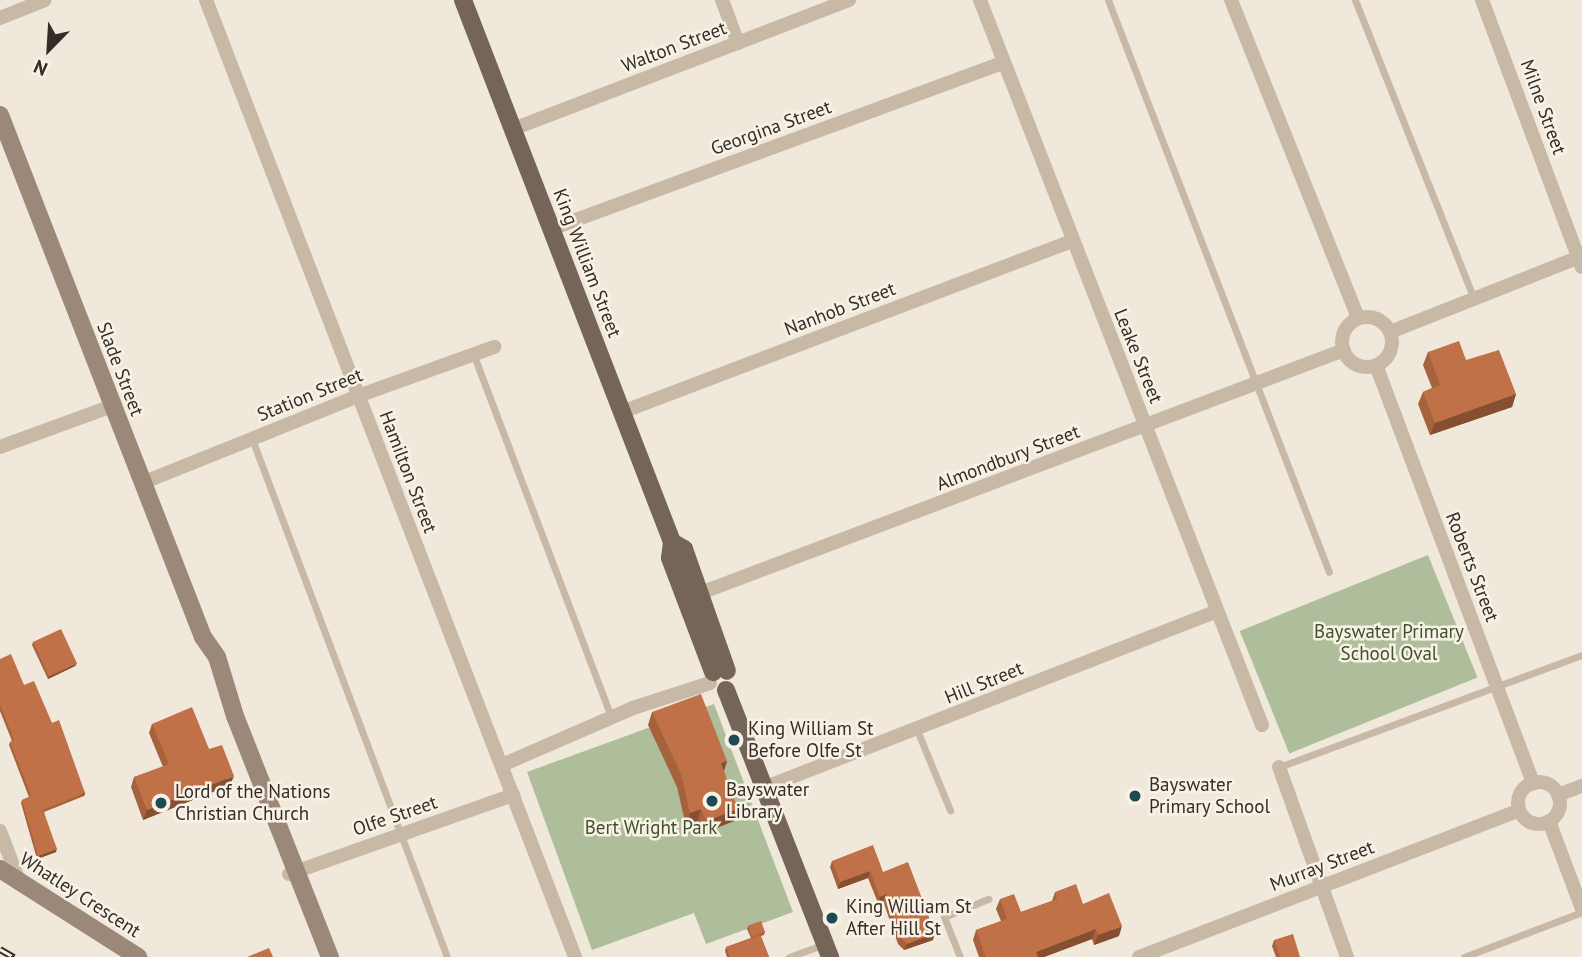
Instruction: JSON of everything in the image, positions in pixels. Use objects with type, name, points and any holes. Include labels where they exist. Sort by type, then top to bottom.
[{"type":"main road","name":"King William Street","points":[[463,0],[672,542],[670,558],[692,597],[719,679],[766,787],[827,950]]},
{"type":"street","points":[[0,18],[45,0]]},
{"type":"street","name":"Hamilton Street","points":[[206,0],[575,957]]},
{"type":"street","points":[[722,0],[738,43]]},
{"type":"street","name":"Walton Street","points":[[513,129],[849,0]]},
{"type":"street","name":"Leake Street","points":[[980,0],[1262,725]]},
{"type":"street","points":[[1231,0],[1359,318]]},
{"type":"street","name":"Milne Street","points":[[1482,0],[1581,260]]},
{"type":"street","name":"Georgina Street","points":[[551,229],[1003,63]]},
{"type":"street","name":"Slade Street","points":[[0,116],[204,636],[207,660],[241,755],[330,957]]},
{"type":"street","name":"Nanhob Street","points":[[622,412],[1072,241]]},
{"type":"street","points":[[1390,332],[1581,260]]},
{"type":"street","points":[[1359,318],[1377,319],[1390,332],[1391,347],[1376,365],[1354,362],[1344,350],[1343,335],[1359,318]]},
{"type":"street","name":"Station Street","points":[[142,483],[358,396],[494,347]]},
{"type":"street","name":"Almondbury Street","points":[[692,597],[1344,350]]},
{"type":"street","name":"Roberts Street","points":[[1376,365],[1533,783]]},
{"type":"street","points":[[0,447],[112,406]]},
{"type":"street","name":"Hill Street","points":[[766,787],[1216,612]]},
{"type":"street","points":[[502,765],[611,717],[719,679]]},
{"type":"street","points":[[1279,767],[1320,888],[1347,957]]},
{"type":"street","points":[[1533,783],[1548,784],[1558,795],[1559,809],[1549,821],[1535,824],[1518,810],[1519,795],[1533,783]]},
{"type":"street","points":[[1558,795],[1582,786]]},
{"type":"street","name":"Olfe Street","points":[[294,872],[513,795]]},
{"type":"street","name":"Murray Street","points":[[1139,957],[1518,810]]},
{"type":"street","points":[[1549,821],[1582,910]]},
{"type":"street","points":[[0,831],[19,881]]},
{"type":"street","name":"Whatley Crescent","points":[[0,869],[138,957]]},
{"type":"street","name":"Slade Street","points":[[294,872],[319,957]]},
{"type":"lane","points":[[1108,0],[1254,385],[1329,572]]},
{"type":"lane","points":[[1355,0],[1474,299]]},
{"type":"lane","points":[[474,356],[611,717]]},
{"type":"lane","points":[[252,439],[447,957]]},
{"type":"lane","points":[[1279,767],[1582,655]]},
{"type":"lane","points":[[917,730],[950,810]]},
{"type":"lane","points":[[960,957],[944,917],[988,899]]},
{"type":"lane","points":[[1468,956],[1582,910]]},
{"type":"lane","points":[[789,957],[827,950]]},
{"type":"green space","name":"Bayswater Primary School Oval","points":[[1428,555],[1477,677],[1289,753],[1240,631]]},
{"type":"green space","name":"Bert Wright Park","points":[[714,704],[793,912],[706,944],[694,913],[592,950],[527,772]]},
{"type":"building","points":[[1459,341],[1466,360],[1499,350],[1516,394],[1435,423],[1423,392],[1440,385],[1428,352]]},
{"type":"building","points":[[61,629],[77,663],[49,677],[33,642]]},
{"type":"building","points":[[11,654],[24,685],[34,681],[52,723],[59,720],[85,793],[43,810],[57,849],[38,856],[22,800],[31,796],[10,742],[14,740],[0,705],[0,659]]},
{"type":"building","points":[[701,694],[727,761],[721,763],[738,809],[706,821],[701,809],[690,813],[681,774],[652,712]]},
{"type":"building","points":[[192,707],[209,749],[222,745],[234,776],[147,810],[134,777],[169,764],[152,724]]},
{"type":"building","points":[[873,845],[883,872],[908,862],[935,933],[907,944],[900,937],[886,894],[880,897],[870,871],[840,882],[832,861]]},
{"type":"building","points":[[1076,884],[1083,904],[1109,893],[1122,926],[1098,935],[1096,929],[1036,952],[1038,957],[986,957],[976,930],[1007,919],[1000,899],[1014,894],[1021,912],[1057,899],[1055,892]]},
{"type":"building","points":[[761,921],[765,932],[752,937],[748,926]]},
{"type":"building","points":[[1293,934],[1300,957],[1280,957],[1274,940]]},
{"type":"building","points":[[760,935],[769,957],[730,957],[726,947]]},
{"type":"building","points":[[269,948],[273,957],[247,957]]},
{"type":"railway","points":[[0,949],[14,957]]},
{"type":"place","name":"King William St Before Olfe St","points":[[734,740]]},
{"type":"place","name":"Bayswater Primary School","points":[[1135,796]]},
{"type":"place","name":"Bayswater Library","points":[[712,801]]},
{"type":"place","name":"Lord of the Nations Christian Church","points":[[161,803]]},
{"type":"place","name":"King William St After Hill St","points":[[832,918]]}]
